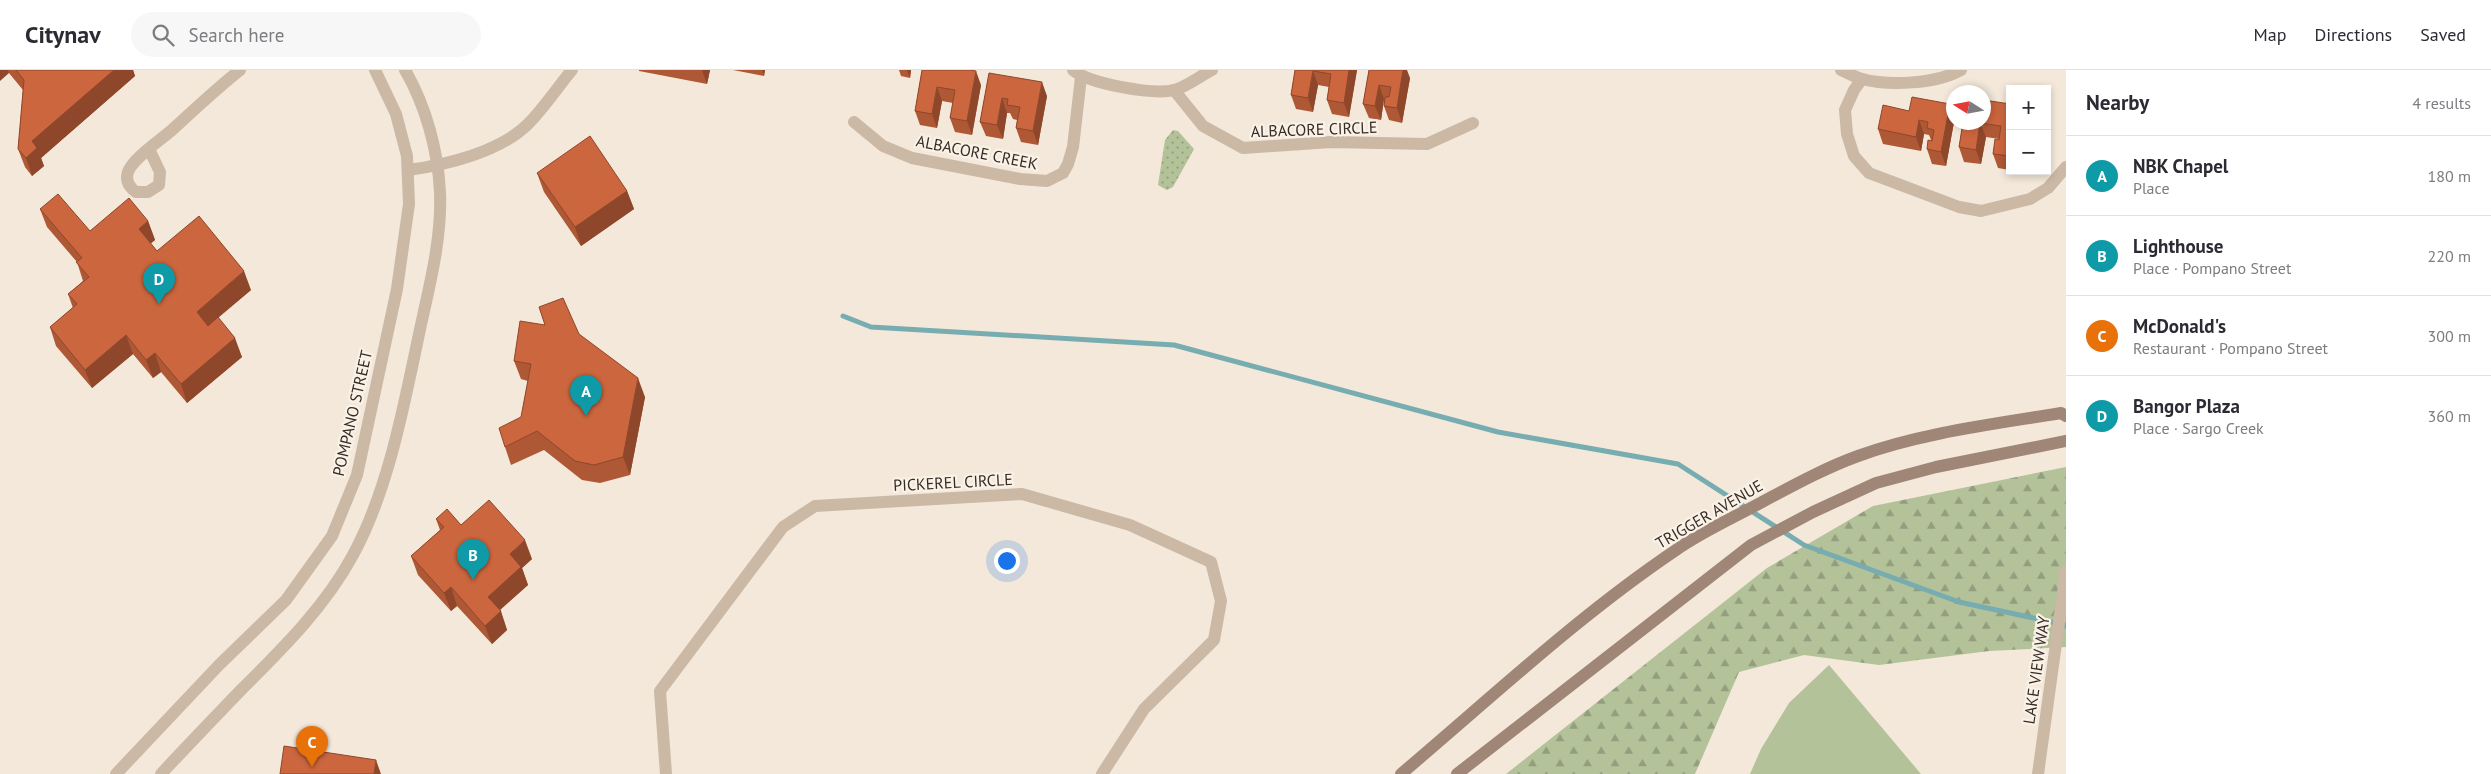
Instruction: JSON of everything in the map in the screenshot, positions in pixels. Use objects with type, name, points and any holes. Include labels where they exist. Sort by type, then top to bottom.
[{"type":"main road","name":"TRIGGER AVENUE","points":[[1401,774],[1611,596],[1678,548],[1733,518],[1795,485],[1858,456],[1957,432],[2061,413],[2066,416]]},
{"type":"main road","points":[[1457,774],[1751,545],[1813,512],[1876,483],[1936,467],[2066,441]]},
{"type":"street","points":[[149,149],[207,96],[240,70]]},
{"type":"street","name":"POMPANO STREET","points":[[116,774],[219,665],[286,600],[332,536],[357,476],[397,289],[409,204],[407,156],[396,114],[375,70]]},
{"type":"street","points":[[161,774],[292,638],[321,603],[353,555],[377,498],[405,399],[437,249],[440,192],[433,141],[415,86],[405,70]]},
{"type":"street","points":[[408,170],[437,166],[473,154],[508,139],[528,124],[572,70]]},
{"type":"street","points":[[1077,73],[1127,89],[1174,90],[1212,70]]},
{"type":"street","points":[[1841,70],[1862,79],[1909,84],[1954,74],[1961,70]]},
{"type":"street","name":"ALBACORE CREEK","points":[[854,122],[883,146],[912,158],[1020,179],[1047,181],[1062,173],[1068,164],[1073,147],[1077,73]]},
{"type":"street","points":[[1862,79],[1854,90],[1845,110],[1847,134],[1854,156],[1869,173],[1959,207],[1981,210],[2030,200],[2048,188],[2066,168]]},
{"type":"street","name":"ALBACORE CIRCLE","points":[[1174,90],[1203,126],[1243,148],[1331,142],[1427,144],[1473,123]]},
{"type":"street","name":"PICKEREL CIRCLE","points":[[666,774],[660,691],[783,527],[814,506],[1022,494],[1130,525],[1211,562],[1221,601],[1214,640],[1144,709],[1102,774]]},
{"type":"street","name":"LAKE VIEW WAY","points":[[2038,774],[2066,571]]},
{"type":"green space","points":[[1173,130],[1178,131],[1194,149],[1173,187],[1167,190],[1158,185],[1165,140]]},
{"type":"green space","points":[[2066,467],[2066,647],[1989,651],[1879,665],[1804,655],[1739,672],[1695,774],[1506,774],[1767,568],[1873,506]]},
{"type":"green space","points":[[1829,665],[1921,774],[1750,774],[1761,749],[1789,703]]},
{"type":"building","points":[[16,70],[114,70],[32,141],[37,148],[26,158],[18,149],[24,80]]},
{"type":"building","points":[[922,70],[976,71],[967,121],[950,118],[955,90],[937,87],[932,114],[915,111]]},
{"type":"building","points":[[1295,70],[1349,70],[1344,103],[1327,100],[1331,74],[1313,71],[1308,98],[1291,95]]},
{"type":"building","points":[[1369,70],[1403,70],[1397,108],[1384,106],[1385,97],[1389,97],[1391,87],[1379,85],[1375,106],[1363,104]]},
{"type":"building","points":[[989,73],[1042,82],[1033,131],[1016,128],[1020,107],[1007,105],[1008,99],[1002,98],[997,125],[980,122]]},
{"type":"building","points":[[1912,97],[1946,103],[1946,125],[1941,152],[1927,149],[1928,140],[1932,141],[1934,130],[1927,128],[1928,122],[1919,120],[1916,137],[1878,129],[1883,105],[1909,111]]},
{"type":"building","points":[[1991,101],[2006,103],[2006,156],[1993,154],[1995,139],[1999,140],[2001,126],[1991,125]]},
{"type":"building","points":[[1962,130],[1979,130],[1976,150],[1959,147]]},
{"type":"building","points":[[590,136],[627,191],[575,227],[537,173]]},
{"type":"building","points":[[58,194],[90,231],[129,198],[148,221],[139,229],[157,251],[199,216],[244,271],[197,312],[208,326],[218,317],[235,338],[181,384],[155,353],[146,360],[126,335],[85,370],[50,327],[77,304],[68,294],[89,277],[76,262],[82,258],[40,209]]},
{"type":"building","points":[[563,298],[579,334],[638,378],[623,457],[594,465],[575,461],[537,431],[505,447],[499,428],[521,417],[531,364],[514,361],[520,321],[545,325],[539,307]]},
{"type":"building","points":[[489,500],[525,540],[510,554],[521,567],[488,597],[501,611],[485,626],[451,587],[444,593],[411,556],[444,527],[436,519],[447,509],[461,525]]},
{"type":"building","points":[[284,746],[376,760],[374,774],[280,774]]},
{"type":"waterway","points":[[843,316],[871,327],[1174,345],[1498,432],[1678,464],[1804,545],[1959,602],[2066,625]]},
{"type":"place","name":"Bangor Plaza","points":[[159,304]]},
{"type":"place","name":"NBK Chapel","points":[[586,416]]},
{"type":"place","name":"Lighthouse","points":[[473,580]]},
{"type":"place","name":"McDonald's","points":[[312,767]]}]
